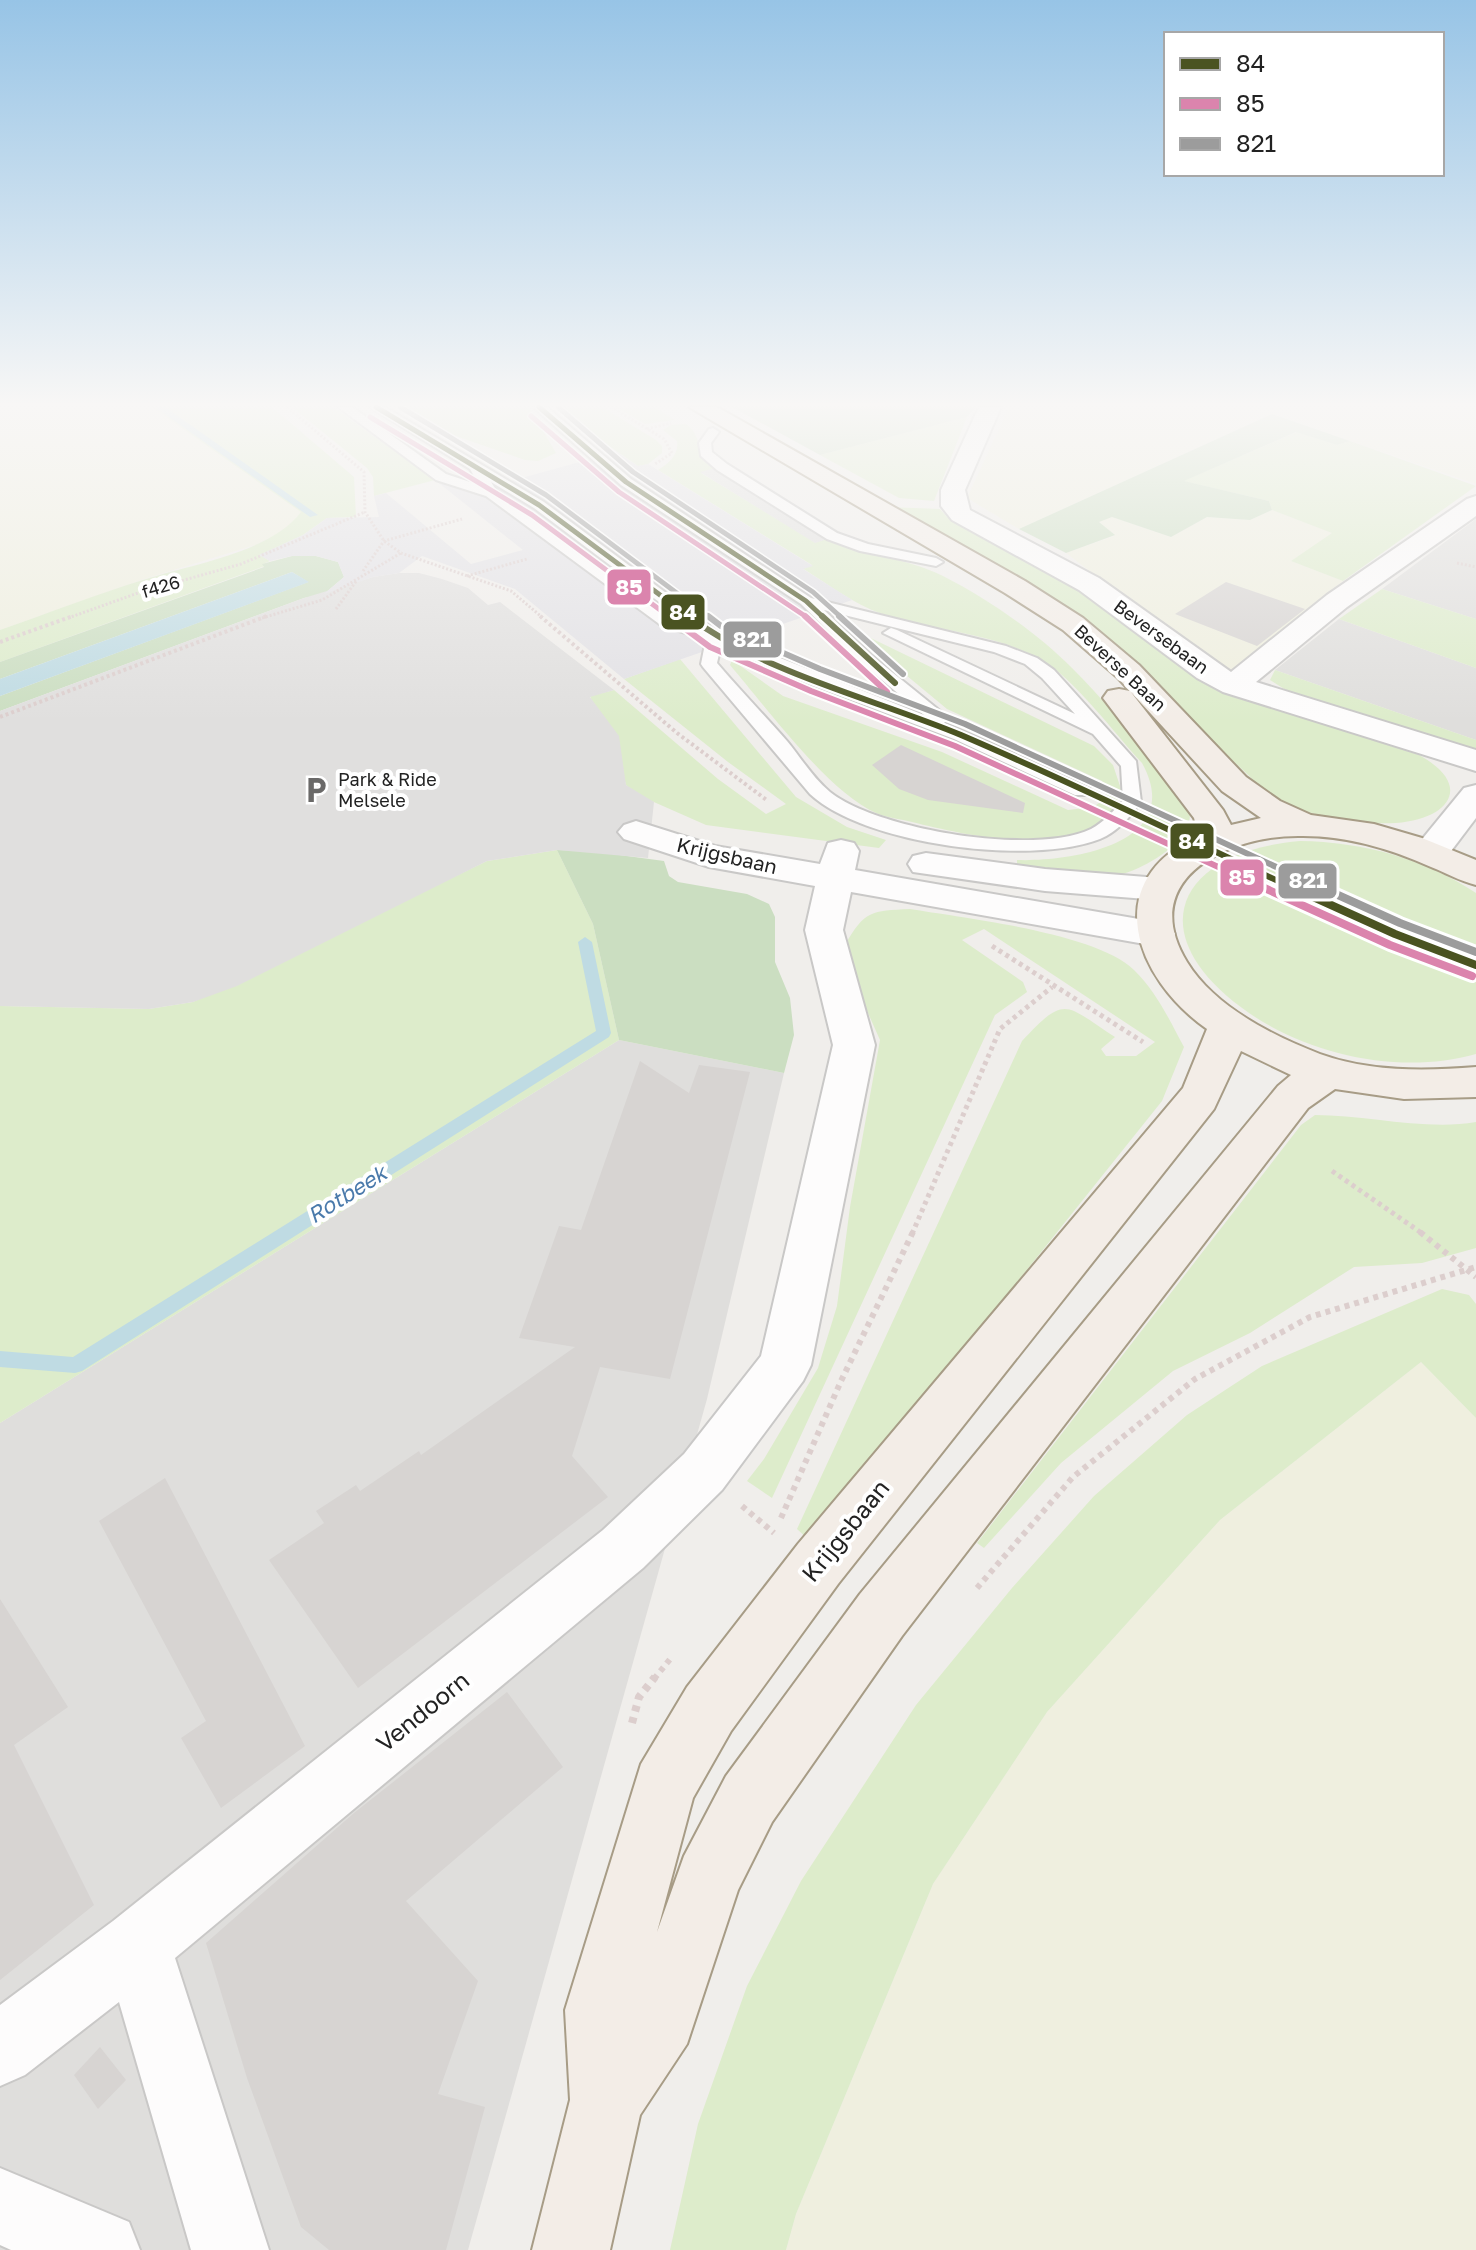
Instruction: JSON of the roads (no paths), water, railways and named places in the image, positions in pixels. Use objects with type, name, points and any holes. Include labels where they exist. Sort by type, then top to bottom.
[{"type":"main road","name":"Beverse Baan","points":[[858,512],[997,598],[1056,642],[1117,696],[1211,817],[1217,839]]},
{"type":"main road","name":"Beverse Baan","points":[[870,512],[1073,624],[1128,671],[1234,784],[1268,808],[1304,825]]},
{"type":"main road","points":[[1476,874],[1432,851],[1368,833],[1304,825],[1272,826],[1217,839],[1181,860],[1159,889],[1154,911],[1156,934],[1169,965],[1193,997],[1229,1026],[1277,1053],[1332,1073],[1406,1086],[1476,1082]]},
{"type":"main road","name":"Krijgsbaan","points":[[571,2250],[607,2100],[600,2010],[664,1787],[709,1709],[818,1564],[1199,1098],[1216,1065],[1229,1026]]},
{"type":"main road","name":"Krijgsbaan","points":[[607,2100],[662,2019],[708,1880],[749,1799],[881,1615],[1293,1097],[1309,1083],[1332,1073]]},
{"type":"street","name":"Beversebaan","points":[[959,512],[1089,584],[1208,672],[1234,685],[1412,738],[1476,761]]},
{"type":"street","points":[[1234,685],[1337,601],[1465,512]]},
{"type":"street","points":[[1432,851],[1476,795]]},
{"type":"street","points":[[837,864],[1159,889]]},
{"type":"street","points":[[837,864],[1156,934]]},
{"type":"street","name":"Vendoorn","points":[[0,2050],[137,1945],[623,1549],[703,1472],[785,1365],[854,1045],[824,930],[837,864]]},
{"type":"street","points":[[137,1945],[230,2250]]},
{"type":"street","points":[[0,2206],[101,2250]]},
{"type":"lane","points":[[517,512],[668,623],[715,636],[815,680],[960,735],[1082,791]]},
{"type":"lane","points":[[548,512],[715,636]]},
{"type":"lane","points":[[671,512],[806,601],[865,658],[960,735]]},
{"type":"lane","points":[[794,512],[832,536],[865,548],[936,562]]},
{"type":"lane","points":[[715,636],[709,664],[828,800],[867,819],[1009,848],[1059,845],[1095,835],[1115,821],[1132,802],[1130,765],[1048,674],[1031,661],[1000,649],[806,601]]},
{"type":"lane","points":[[843,610],[1105,735]]},
{"type":"water","points":[[292,572],[309,582],[0,696],[0,679]]},
{"type":"waterway","name":"Rotbeek","points":[[309,512],[313,515]]},
{"type":"waterway","name":"Rotbeek","points":[[0,1359],[75,1365],[604,1033],[585,942]]},
{"type":"place","name":"Park & Ride Melsele","points":[[316,790]]}]
